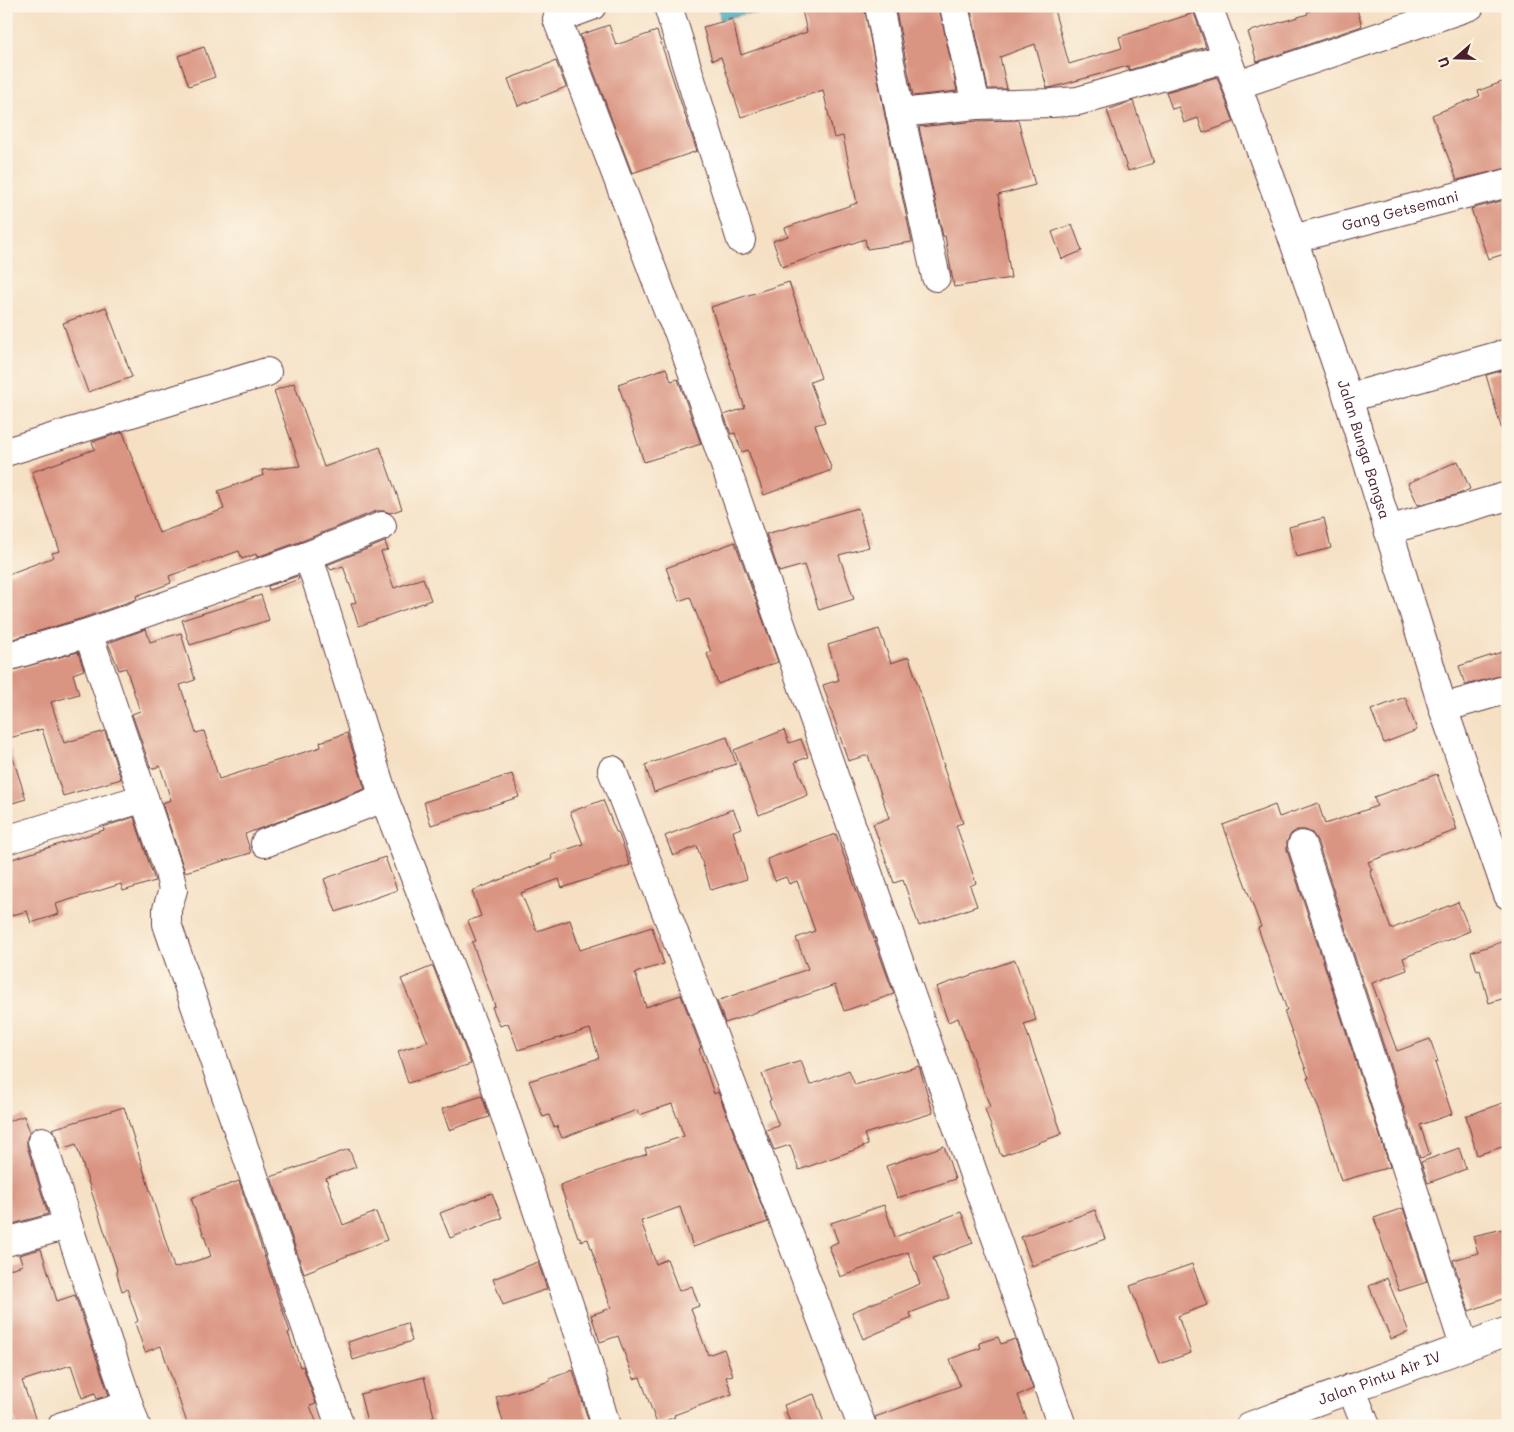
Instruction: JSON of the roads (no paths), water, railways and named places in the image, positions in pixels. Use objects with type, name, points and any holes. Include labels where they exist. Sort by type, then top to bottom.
[{"type":"street","points":[[592,6],[557,19],[668,312],[678,331],[1062,1426]]},
{"type":"street","points":[[668,6],[741,240]]},
{"type":"street","points":[[879,6],[936,277]]},
{"type":"street","points":[[954,6],[976,106]]},
{"type":"street","name":"Jalan Bunga Bangsa","points":[[1208,6],[1293,239],[1348,398],[1443,708],[1502,862],[1508,895]]},
{"type":"street","points":[[1237,85],[1470,6]]},
{"type":"street","points":[[900,113],[976,106],[1078,101],[1226,58]]},
{"type":"street","name":"Gang Getsemani","points":[[1293,239],[1508,183]]},
{"type":"street","points":[[1348,398],[1508,353]]},
{"type":"street","points":[[6,452],[216,386],[268,372]]},
{"type":"street","points":[[1388,530],[1508,496]]},
{"type":"street","points":[[6,657],[88,633],[307,556],[382,526]]},
{"type":"street","points":[[307,556],[384,798],[487,1062],[582,1343],[606,1426]]},
{"type":"street","points":[[88,633],[169,872],[173,890],[167,909],[167,924],[340,1426]]},
{"type":"street","points":[[1443,708],[1508,689]]},
{"type":"street","points":[[612,770],[862,1426]]},
{"type":"street","points":[[6,840],[144,798]]},
{"type":"street","points":[[264,843],[384,798]]},
{"type":"street","points":[[1302,845],[1464,1346]]},
{"type":"street","points":[[42,1141],[68,1225],[132,1415],[62,1426]]},
{"type":"street","points":[[6,1242],[68,1225]]},
{"type":"street","name":"Jalan Pintu Air IV","points":[[1250,1426],[1508,1331]]},
{"type":"street","points":[[1351,1388],[1366,1426]]},
{"type":"water","points":[[719,6],[792,6],[784,14],[744,14],[720,20]]}]
